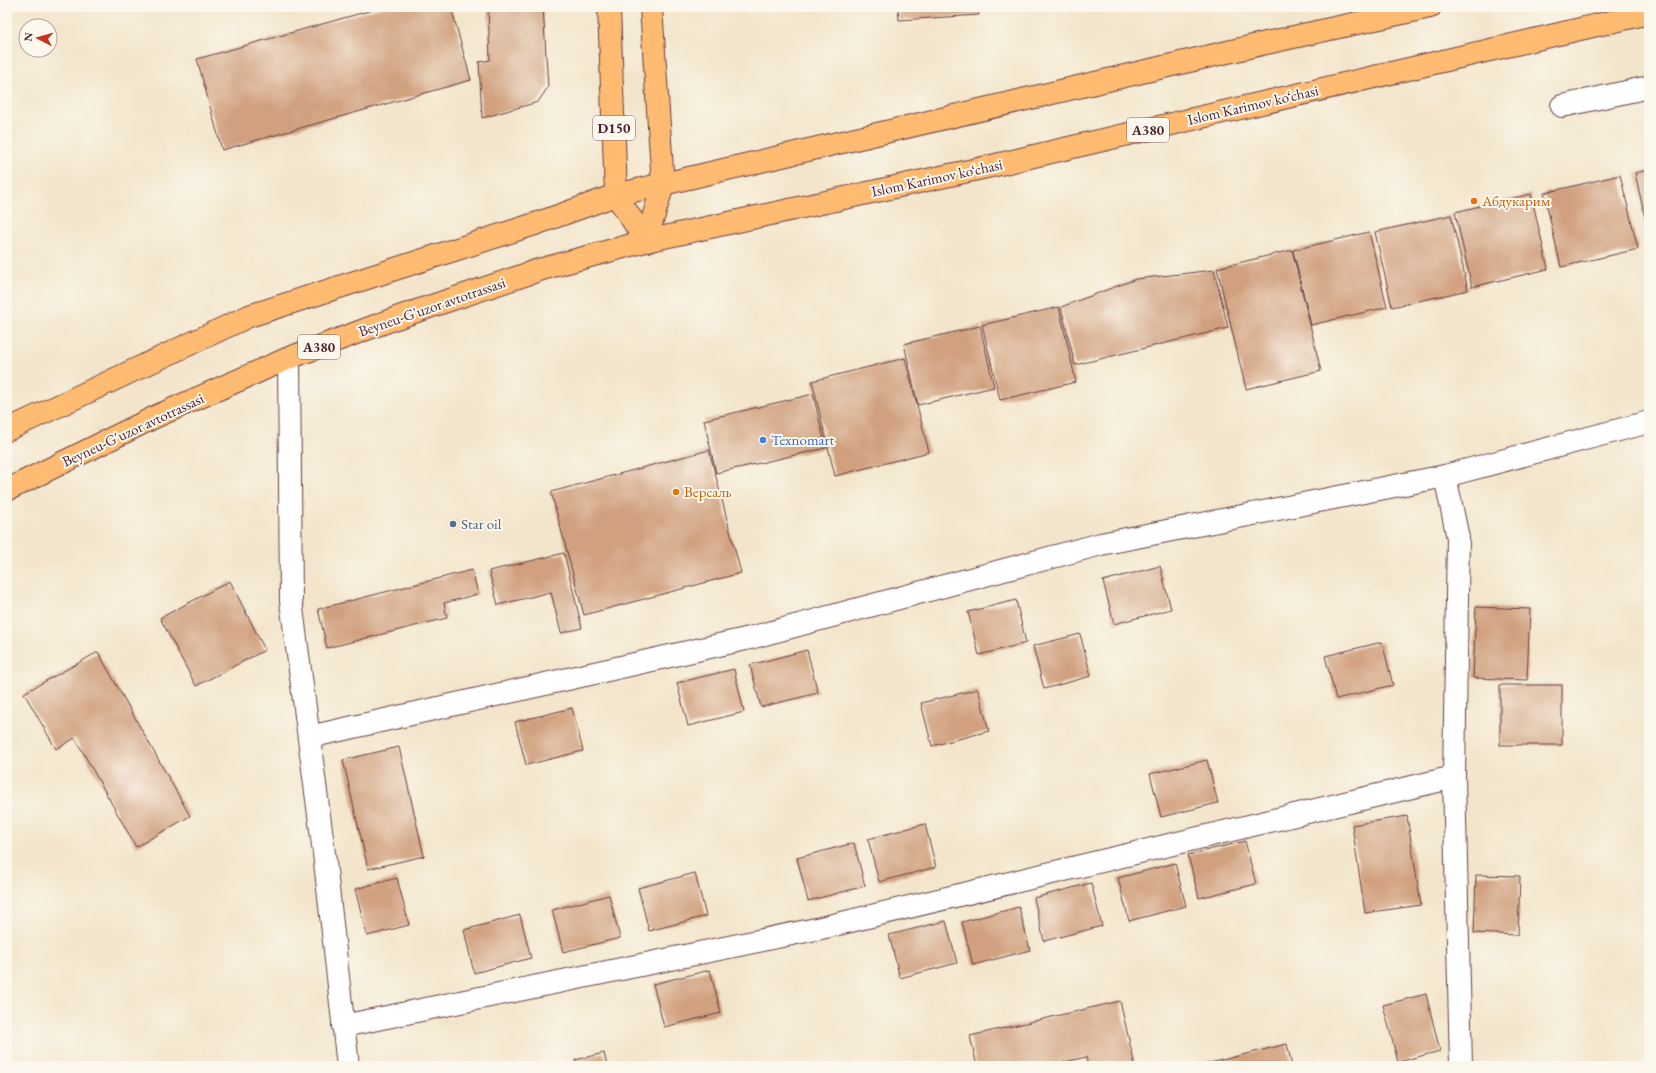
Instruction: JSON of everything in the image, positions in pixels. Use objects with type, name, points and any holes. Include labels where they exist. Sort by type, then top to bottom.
[{"type":"main road","name":"D150","points":[[609,7],[616,196]]},
{"type":"main road","points":[[646,241],[663,185],[651,7]]},
{"type":"main road","points":[[7,430],[249,316],[538,223],[616,196],[1266,43],[1430,7]]},
{"type":"main road","name":"Islom Karimov ko‘chasi","points":[[646,241],[987,167],[1649,13]]},
{"type":"main road","points":[[616,196],[646,241]]},
{"type":"main road","name":"Beyneu-G'uzor avtotrassasi","points":[[7,490],[157,416],[289,358],[399,317],[542,269],[646,241]]},
{"type":"street","points":[[1562,106],[1649,86]]},
{"type":"street","points":[[289,358],[291,601],[324,853],[348,1066]]},
{"type":"street","points":[[309,737],[750,638],[1101,544],[1445,476],[1649,422]]},
{"type":"street","points":[[1445,476],[1458,538],[1454,777],[1460,1066]]},
{"type":"street","points":[[343,1026],[821,928],[1454,777]]},
{"type":"building","points":[[383,7],[451,7],[471,80],[222,150],[197,59]]},
{"type":"building","points":[[488,7],[543,7],[548,87],[538,102],[482,118],[479,62],[490,60]]},
{"type":"building","points":[[898,7],[977,7],[979,15],[899,20]]},
{"type":"building","points":[[1649,170],[1649,231],[1648,231],[1635,173]]},
{"type":"building","points":[[1620,175],[1638,249],[1561,267],[1544,193]]},
{"type":"building","points":[[1531,194],[1548,269],[1472,287],[1455,212]]},
{"type":"building","points":[[1451,215],[1468,290],[1392,307],[1375,232]]},
{"type":"building","points":[[1369,232],[1387,307],[1311,325],[1293,250]]},
{"type":"building","points":[[1292,250],[1321,371],[1246,389],[1217,268]]},
{"type":"building","points":[[1214,270],[1228,328],[1075,365],[1061,307],[1136,279]]},
{"type":"building","points":[[1059,307],[1076,382],[1000,400],[982,325]]},
{"type":"building","points":[[980,326],[994,387],[918,405],[904,344]]},
{"type":"building","points":[[905,358],[929,452],[835,476],[812,381]]},
{"type":"building","points":[[813,394],[826,448],[716,473],[704,420]]},
{"type":"building","points":[[709,450],[741,573],[584,615],[551,492]]},
{"type":"building","points":[[564,553],[582,628],[561,633],[551,592],[498,605],[489,571]]},
{"type":"building","points":[[1160,566],[1171,609],[1114,624],[1103,581]]},
{"type":"building","points":[[472,570],[478,594],[444,603],[447,618],[327,648],[318,609]]},
{"type":"building","points":[[230,581],[265,650],[196,686],[160,618]]},
{"type":"building","points":[[1016,600],[1026,643],[979,655],[968,612]]},
{"type":"building","points":[[1476,607],[1530,609],[1527,680],[1473,678]]},
{"type":"building","points":[[1080,634],[1091,676],[1044,689],[1033,646]]},
{"type":"building","points":[[1382,642],[1393,685],[1336,699],[1325,656]]},
{"type":"building","points":[[807,650],[818,693],[761,707],[750,665]]},
{"type":"building","points":[[98,652],[190,816],[136,847],[75,738],[56,749],[24,693]]},
{"type":"building","points":[[734,669],[744,712],[688,726],[677,683]]},
{"type":"building","points":[[1500,685],[1562,685],[1562,745],[1500,745]]},
{"type":"building","points":[[978,689],[989,731],[932,746],[921,703]]},
{"type":"building","points":[[572,708],[583,751],[526,765],[515,722]]},
{"type":"building","points":[[399,747],[424,856],[368,869],[343,760]]},
{"type":"building","points":[[1207,760],[1218,803],[1161,817],[1150,774]]},
{"type":"building","points":[[1407,816],[1421,905],[1365,913],[1352,825]]},
{"type":"building","points":[[925,824],[936,867],[879,882],[868,839]]},
{"type":"building","points":[[1245,841],[1256,884],[1199,898],[1188,855]]},
{"type":"building","points":[[854,843],[865,886],[808,901],[797,858]]},
{"type":"building","points":[[1175,863],[1186,906],[1129,921],[1118,878]]},
{"type":"building","points":[[695,873],[706,916],[649,931],[638,888]]},
{"type":"building","points":[[1476,875],[1520,876],[1518,935],[1474,933]]},
{"type":"building","points":[[397,878],[409,925],[367,936],[355,889]]},
{"type":"building","points":[[1091,883],[1102,926],[1044,941],[1034,898]]},
{"type":"building","points":[[609,895],[620,938],[563,952],[552,910]]},
{"type":"building","points":[[1019,907],[1030,950],[973,965],[962,922]]},
{"type":"building","points":[[520,915],[531,958],[474,973],[464,930]]},
{"type":"building","points":[[946,921],[957,963],[900,978],[889,935]]},
{"type":"building","points":[[710,970],[721,1013],[664,1027],[653,984]]},
{"type":"building","points":[[1426,994],[1440,1051],[1398,1062],[1383,1005]]},
{"type":"building","points":[[1120,1001],[1135,1066],[1088,1066],[1086,1057],[1048,1066],[977,1066],[970,1036]]},
{"type":"building","points":[[1287,1044],[1292,1066],[1202,1065]]},
{"type":"building","points":[[604,1053],[607,1066],[577,1066],[575,1060]]},
{"type":"place","name":"Абдукарим","points":[[1474,201]]},
{"type":"place","name":"Texnomart","points":[[763,440]]},
{"type":"place","name":"Версаль","points":[[676,492]]},
{"type":"place","name":"Star oil","points":[[453,524]]}]
